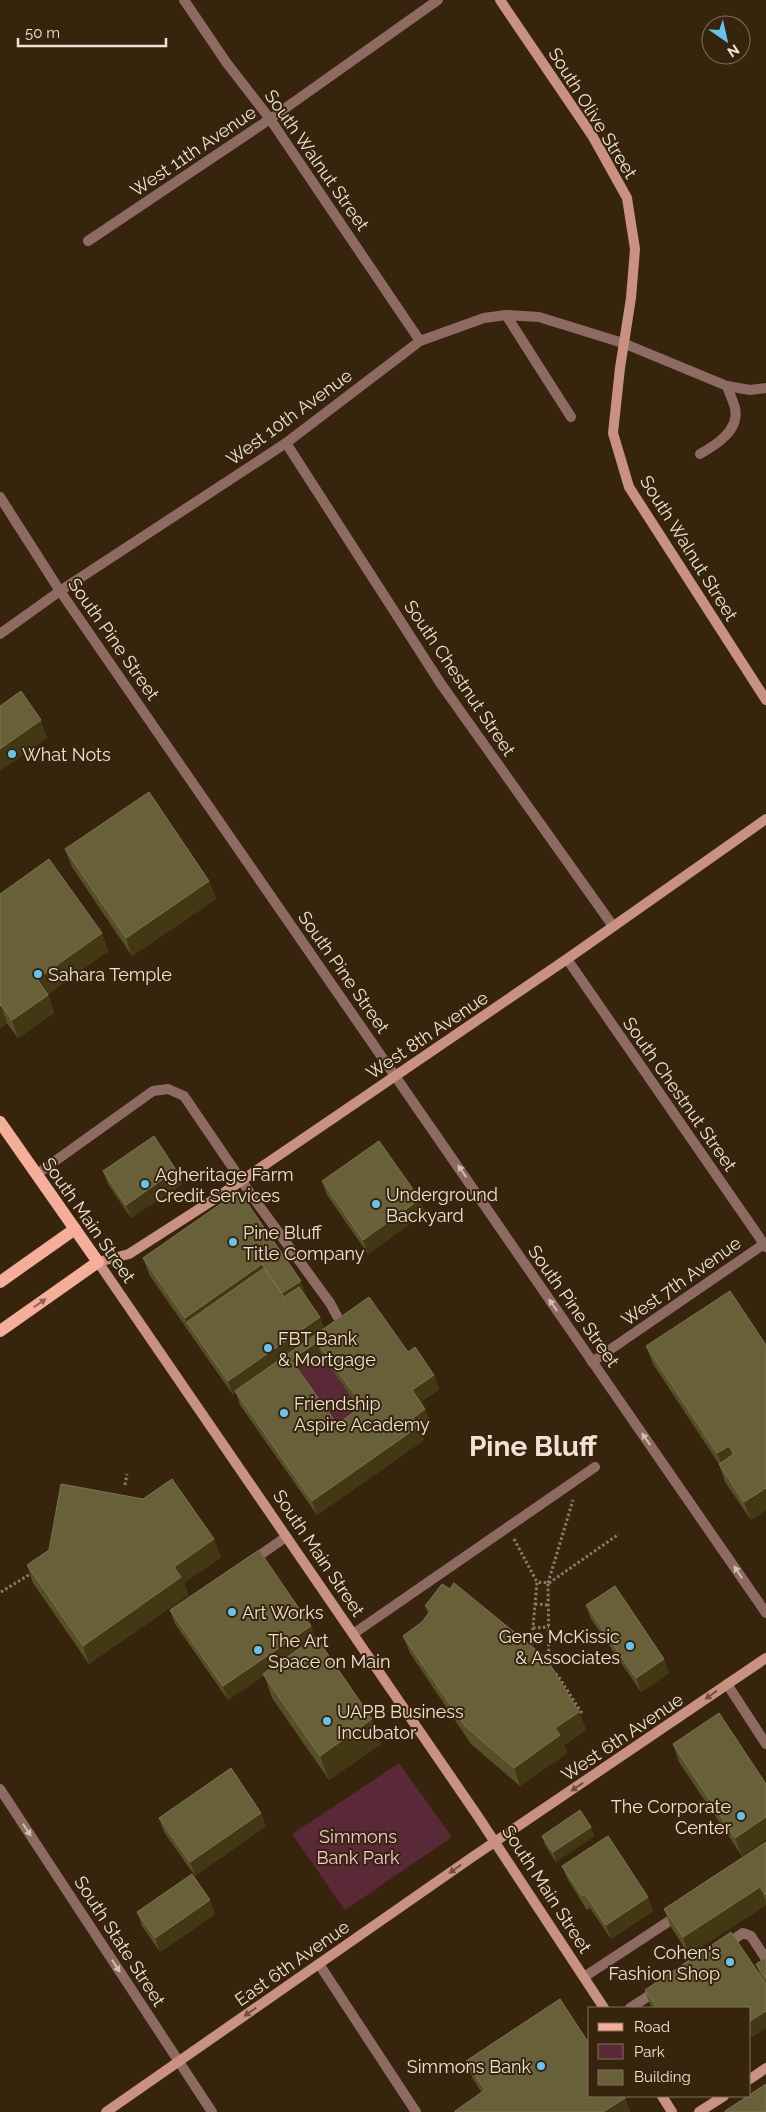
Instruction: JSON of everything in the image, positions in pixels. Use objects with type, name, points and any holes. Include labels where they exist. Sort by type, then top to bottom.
[{"type":"main road","name":"South Olive Street","points":[[501,0],[593,137],[627,198],[635,249],[631,298],[623,343]]},
{"type":"main road","name":"South Walnut Street","points":[[623,343],[614,433],[629,487],[766,700]]},
{"type":"main road","name":"West 8th Avenue","points":[[98,1262],[129,1254],[242,1180],[567,959],[766,819]]},
{"type":"main road","name":"South Main Street","points":[[0,1122],[495,1842],[603,2007]]},
{"type":"main road","points":[[0,1282],[74,1229]]},
{"type":"main road","points":[[0,1331],[98,1262]]},
{"type":"main road","name":"West 6th Avenue","points":[[495,1842],[766,1658]]},
{"type":"main road","name":"East 6th Avenue","points":[[106,2112],[495,1842]]},
{"type":"main road","points":[[751,2078],[766,2068]]},
{"type":"main road","points":[[663,2097],[672,2112]]},
{"type":"main road","points":[[699,2112],[722,2097]]},
{"type":"street","name":"South Walnut Street","points":[[184,0],[226,62],[270,119],[420,341]]},
{"type":"street","name":"West 11th Avenue","points":[[88,241],[270,119],[438,0]]},
{"type":"street","name":"West 10th Avenue","points":[[0,634],[60,590],[286,443],[420,341],[484,318],[506,316],[539,317],[623,343],[726,386],[750,390],[766,388]]},
{"type":"street","points":[[506,316],[571,417]]},
{"type":"street","points":[[700,454],[716,444],[728,433],[735,421],[735,409],[726,386]]},
{"type":"street","name":"South Chestnut Street","points":[[286,443],[441,684],[613,926]]},
{"type":"street","name":"South Pine Street","points":[[0,498],[60,590],[766,1613]]},
{"type":"street","name":"South Chestnut Street","points":[[567,959],[765,1245]]},
{"type":"street","points":[[37,1174],[153,1091],[168,1089],[184,1096],[330,1303],[337,1316]]},
{"type":"street","name":"West 7th Avenue","points":[[592,1362],[765,1245]]},
{"type":"street","points":[[353,1634],[595,1467]]},
{"type":"street","points":[[239,1569],[286,1537]]},
{"type":"street","points":[[727,1684],[766,1744]]},
{"type":"street","name":"South State Street","points":[[0,1789],[212,2112]]},
{"type":"street","points":[[584,1977],[690,1908]]},
{"type":"street","points":[[719,1949],[743,1933],[751,1936],[766,1959]]},
{"type":"street","points":[[319,1964],[416,2112]]},
{"type":"street","points":[[631,2007],[670,1981]]},
{"type":"path","points":[[125,1485],[127,1474]]},
{"type":"path","points":[[549,1668],[548,1584],[574,1497]]},
{"type":"path","points":[[537,1582],[548,1584],[619,1534]]},
{"type":"path","points":[[514,1538],[537,1582],[530,1653],[523,1647]]},
{"type":"path","points":[[1,1592],[40,1568]]},
{"type":"path","points":[[535,1604],[549,1605]]},
{"type":"path","points":[[533,1628],[549,1627]]},
{"type":"path","points":[[543,1663],[558,1676],[583,1715]]},
{"type":"green space","points":[[322,1356],[368,1420],[342,1438],[296,1374]]},
{"type":"green space","name":"Simmons Bank Park","points":[[399,1763],[452,1837],[345,1910],[292,1834]]},
{"type":"building","points":[[21,691],[41,720],[0,749],[0,706]]},
{"type":"building","points":[[149,792],[209,881],[126,938],[65,849]]},
{"type":"building","name":"Sahara Temple","points":[[49,859],[102,933],[37,979],[48,995],[12,1020],[0,1006],[0,894]]},
{"type":"building","name":"Agheritage Farm Credit Services","points":[[154,1136],[176,1170],[126,1205],[103,1171]]},
{"type":"building","name":"Underground Backyard","points":[[379,1141],[420,1199],[363,1240],[322,1181]]},
{"type":"building","name":"Pine Bluff Title Company","points":[[239,1191],[301,1281],[282,1293],[262,1264],[185,1318],[143,1258]]},
{"type":"building","points":[[264,1268],[284,1297],[299,1287],[320,1317],[228,1381],[187,1322]]},
{"type":"building","points":[[730,1291],[766,1345],[766,1488],[744,1502],[719,1464],[734,1454],[729,1446],[717,1453],[646,1346]]},
{"type":"building","name":"Friendship Aspire Academy","points":[[369,1297],[408,1352],[415,1347],[434,1375],[412,1390],[425,1409],[413,1418],[419,1426],[312,1501],[235,1391]],"holes":[[[317,1342],[363,1406],[337,1424],[291,1360]]]},
{"type":"building","points":[[172,1479],[214,1539],[174,1567],[181,1577],[83,1646],[27,1565],[49,1550],[61,1484],[143,1499]]},
{"type":"building","points":[[259,1550],[311,1626],[223,1686],[170,1610]]},
{"type":"building","points":[[454,1583],[546,1658],[579,1712],[555,1728],[560,1735],[514,1768],[465,1726],[403,1636],[422,1622],[431,1610],[425,1606],[442,1584],[450,1589]]},
{"type":"building","name":"Gene McKissic & Associates","points":[[615,1586],[664,1659],[636,1678],[586,1605]]},
{"type":"building","name":"UAPB Business Incubator","points":[[316,1637],[372,1719],[320,1756],[263,1674]]},
{"type":"building","name":"The Corporate Center","points":[[719,1713],[766,1784],[766,1817],[735,1838],[673,1744]]},
{"type":"building","points":[[231,1768],[261,1813],[190,1862],[159,1818]]},
{"type":"building","points":[[580,1810],[591,1827],[553,1852],[542,1836]]},
{"type":"building","points":[[608,1836],[648,1897],[606,1925],[585,1894],[582,1896],[562,1866]]},
{"type":"building","points":[[766,1842],[766,1895],[760,1887],[683,1937],[664,1909]]},
{"type":"building","points":[[192,1874],[210,1900],[155,1938],[137,1912]]},
{"type":"building","points":[[731,1932],[766,1984],[766,2011],[751,2020],[751,2007],[656,2007],[645,1990]]},
{"type":"building","points":[[766,1958],[766,1979],[756,1964]]},
{"type":"building","name":"Simmons Bank","points":[[560,1999],[588,2042],[588,2097],[625,2098],[603,2112],[455,2112],[485,2090],[466,2061]]},
{"type":"building","points":[[766,2084],[766,2112],[725,2112],[746,2097],[751,2097],[751,2094]]},
{"type":"place","name":"What Nots","points":[[12,754]]},
{"type":"place","name":"Sahara Temple","points":[[38,974]]},
{"type":"place","name":"Agheritage Farm Credit Services","points":[[145,1184]]},
{"type":"place","name":"Underground Backyard","points":[[376,1204]]},
{"type":"place","name":"Pine Bluff Title Company","points":[[233,1242]]},
{"type":"place","name":"FBT Bank & Mortgage","points":[[268,1348]]},
{"type":"place","name":"Friendship Aspire Academy","points":[[284,1413]]},
{"type":"place","name":"Art Works","points":[[232,1612]]},
{"type":"place","name":"Gene McKissic & Associates","points":[[630,1646]]},
{"type":"place","name":"The Art Space on Main","points":[[258,1650]]},
{"type":"place","name":"UAPB Business Incubator","points":[[327,1721]]},
{"type":"place","name":"The Corporate Center","points":[[741,1816]]},
{"type":"place","name":"Cohen's Fashion Shop","points":[[730,1962]]},
{"type":"place","name":"Simmons Bank","points":[[541,2066]]},
{"type":"district","name":"Pine Bluff","points":[[533,1446]]}]
